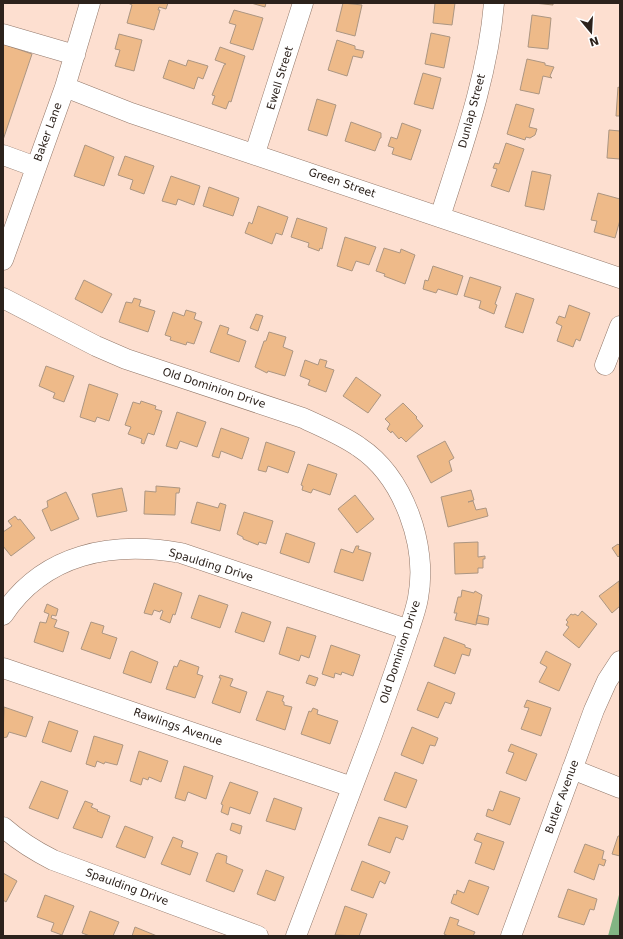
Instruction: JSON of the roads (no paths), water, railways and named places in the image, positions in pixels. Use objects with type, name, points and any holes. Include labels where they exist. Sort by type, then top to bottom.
[{"type":"street","name":"Baker Lane","points":[[3,260],[65,87],[90,3]]},
{"type":"street","name":"Ewell Street","points":[[255,153],[303,3]]},
{"type":"street","name":"Dunlap Street","points":[[440,217],[465,138],[482,72],[494,3]]},
{"type":"street","points":[[3,34],[75,55]]},
{"type":"street","name":"Green Street","points":[[65,87],[132,113],[255,153],[620,278]]},
{"type":"street","points":[[3,155],[36,166]]},
{"type":"street","name":"Old Dominion Drive","points":[[3,298],[102,349],[126,359],[303,418],[329,430],[360,448],[378,464],[393,483],[405,504],[414,526],[419,550],[420,574],[418,598],[397,668],[296,936]]},
{"type":"street","points":[[605,365],[620,326]]},
{"type":"street","name":"Spaulding Drive","points":[[3,615],[12,602],[27,586],[44,574],[66,562],[86,555],[110,550],[136,548],[156,549],[181,553],[409,630]]},
{"type":"street","name":"Butler Avenue","points":[[511,936],[603,688],[620,661]]},
{"type":"street","name":"Rawlings Avenue","points":[[3,668],[352,787]]},
{"type":"street","points":[[572,769],[620,788]]},
{"type":"street","name":"Spaulding Drive","points":[[3,827],[15,838],[36,852],[53,860],[258,936]]}]
